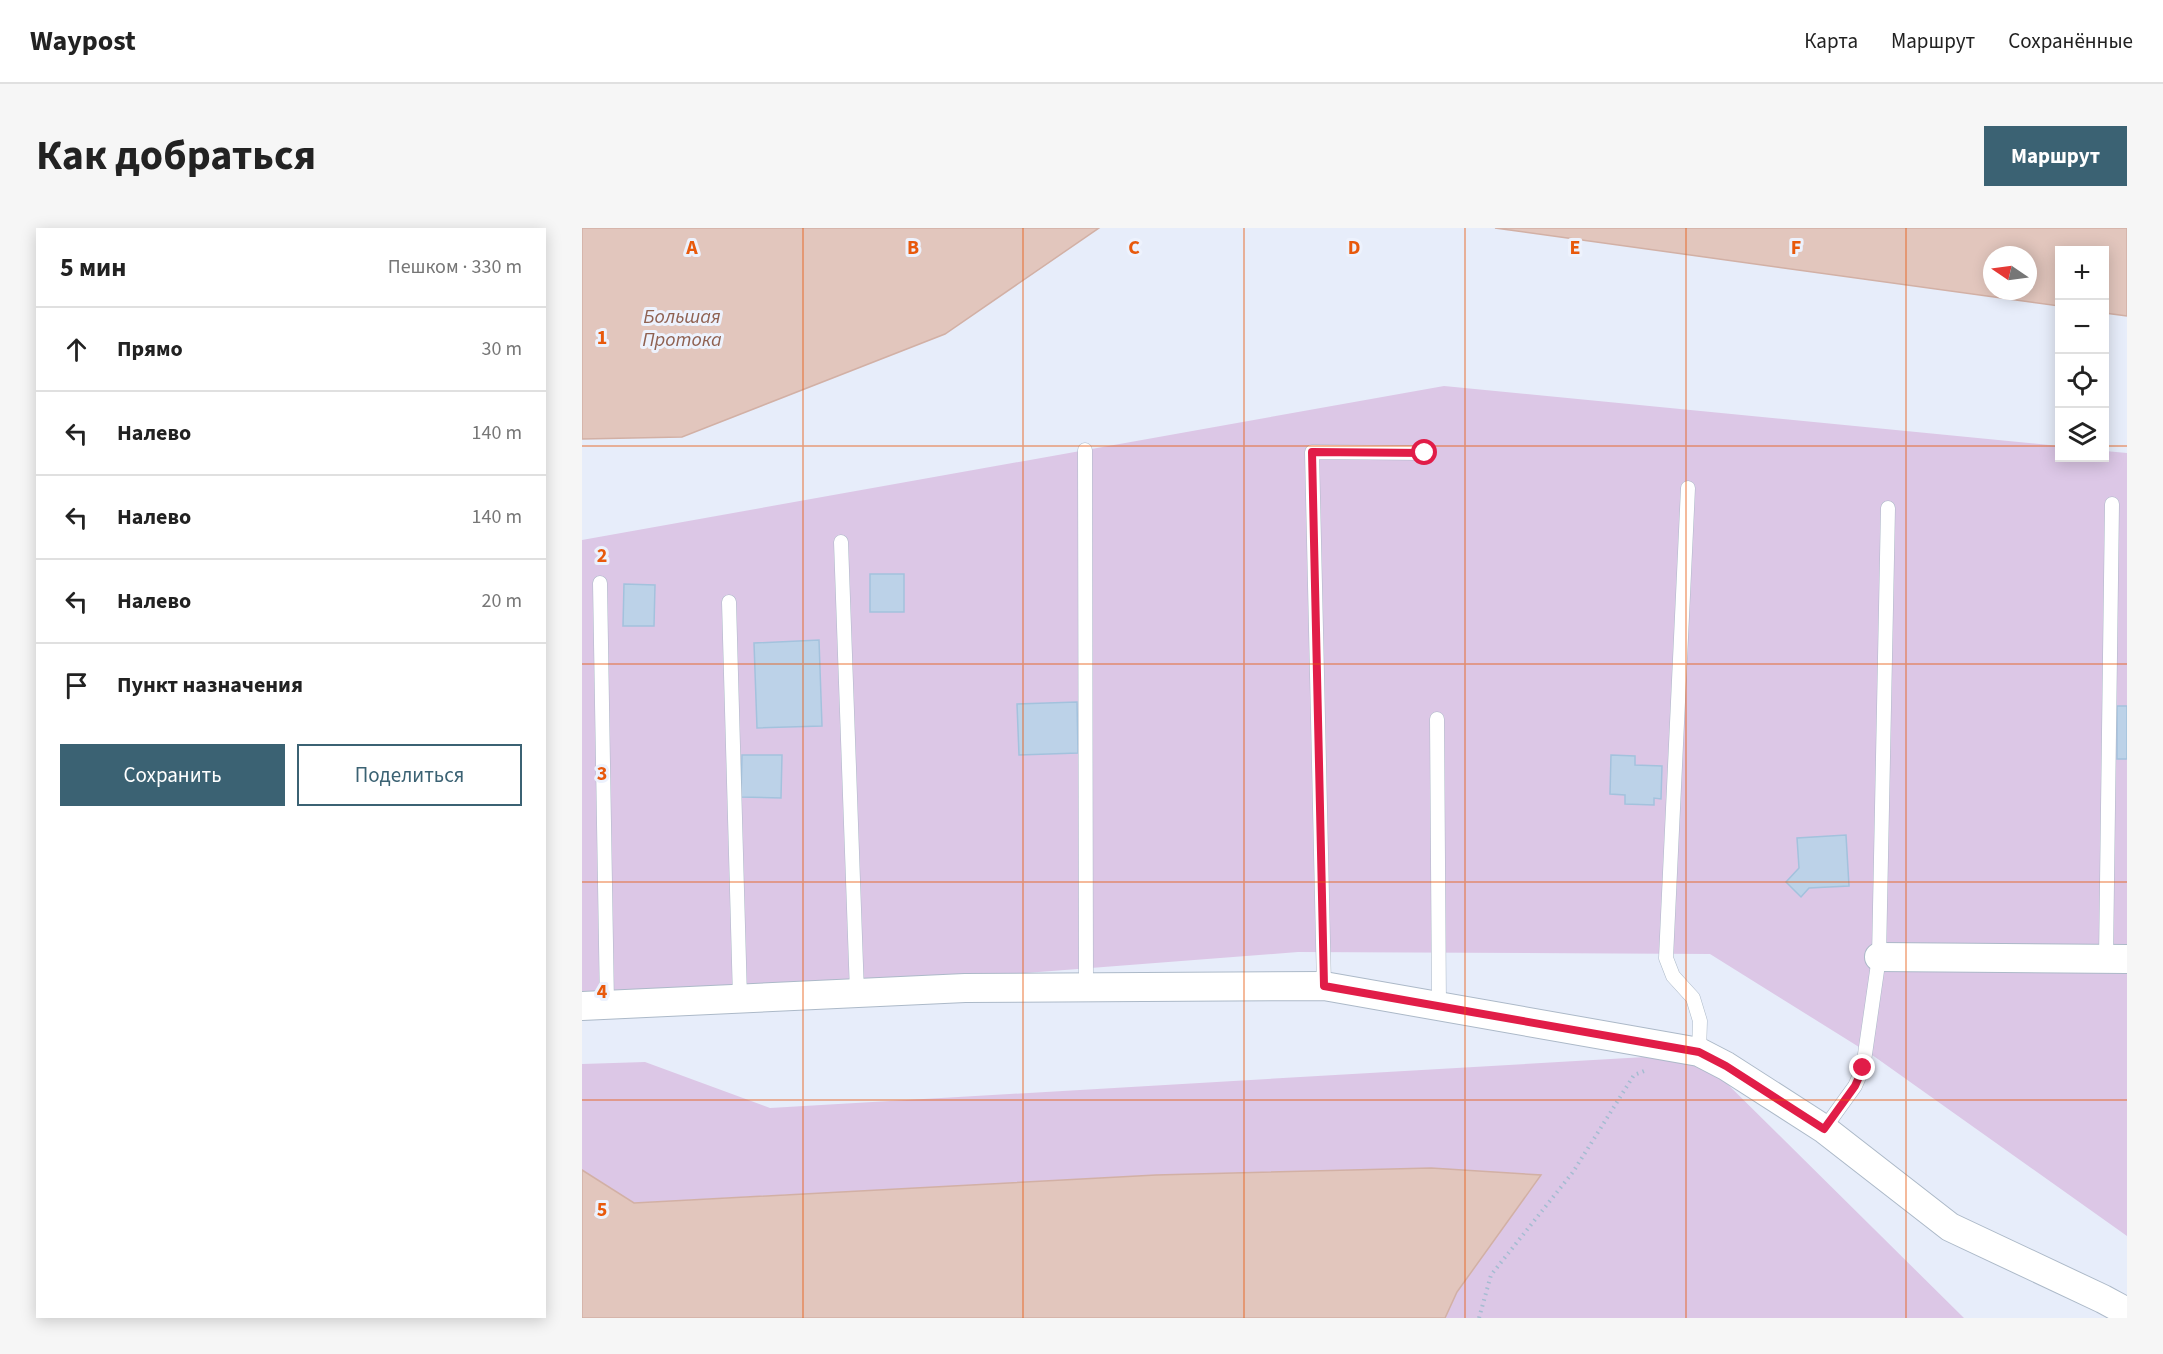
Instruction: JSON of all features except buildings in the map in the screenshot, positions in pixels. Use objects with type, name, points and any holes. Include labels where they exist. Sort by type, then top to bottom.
[{"type":"street","points":[[1879,957],[2116,959]]},
{"type":"street","points":[[594,1005],[965,988],[1324,986],[1699,1052],[1726,1066],[1824,1129],[1950,1227],[2127,1312]]},
{"type":"lane","points":[[1085,450],[1086,987]]},
{"type":"lane","points":[[1324,986],[1312,452],[1425,453]]},
{"type":"lane","points":[[1688,488],[1666,958],[1673,976],[1693,998],[1700,1021],[1699,1052]]},
{"type":"lane","points":[[2112,504],[2116,959]]},
{"type":"lane","points":[[1824,1129],[1855,1086],[1863,1068],[1879,957],[1888,507]]},
{"type":"lane","points":[[840,542],[857,993]]},
{"type":"lane","points":[[594,1005],[600,583]]},
{"type":"lane","points":[[729,602],[740,998]]},
{"type":"lane","points":[[1437,719],[1439,1005]]},
{"type":"path","points":[[1479,1318],[1491,1275],[1573,1172],[1634,1075]]},
{"type":"shaded area","points":[[1444,386],[2055,446],[2055,462],[2109,462],[2109,451],[2127,453],[2127,1236],[1875,1057],[1710,954],[1298,952],[582,1007],[582,540]]},
{"type":"shaded area","points":[[1697,1054],[1964,1318],[972,1318],[797,1194],[634,1203],[582,1170],[582,1064],[645,1062],[770,1108]]},
{"type":"water","name":"Большая Протока","points":[[582,228],[1099,228],[945,334],[682,437],[582,439]]},
{"type":"water","points":[[1495,228],[2127,228],[2127,316],[2109,314],[2109,246],[2055,246],[2055,305],[2016,300],[2037,300],[2037,246],[1983,246],[1983,295]]},
{"type":"water","points":[[1431,1168],[1541,1175],[1457,1292],[1445,1318],[582,1318],[582,1170],[634,1203],[1156,1175]]},
{"type":"route","points":[[1425,453],[1312,452],[1324,986],[1699,1052],[1726,1066],[1824,1129],[1855,1086],[1863,1068]]}]
